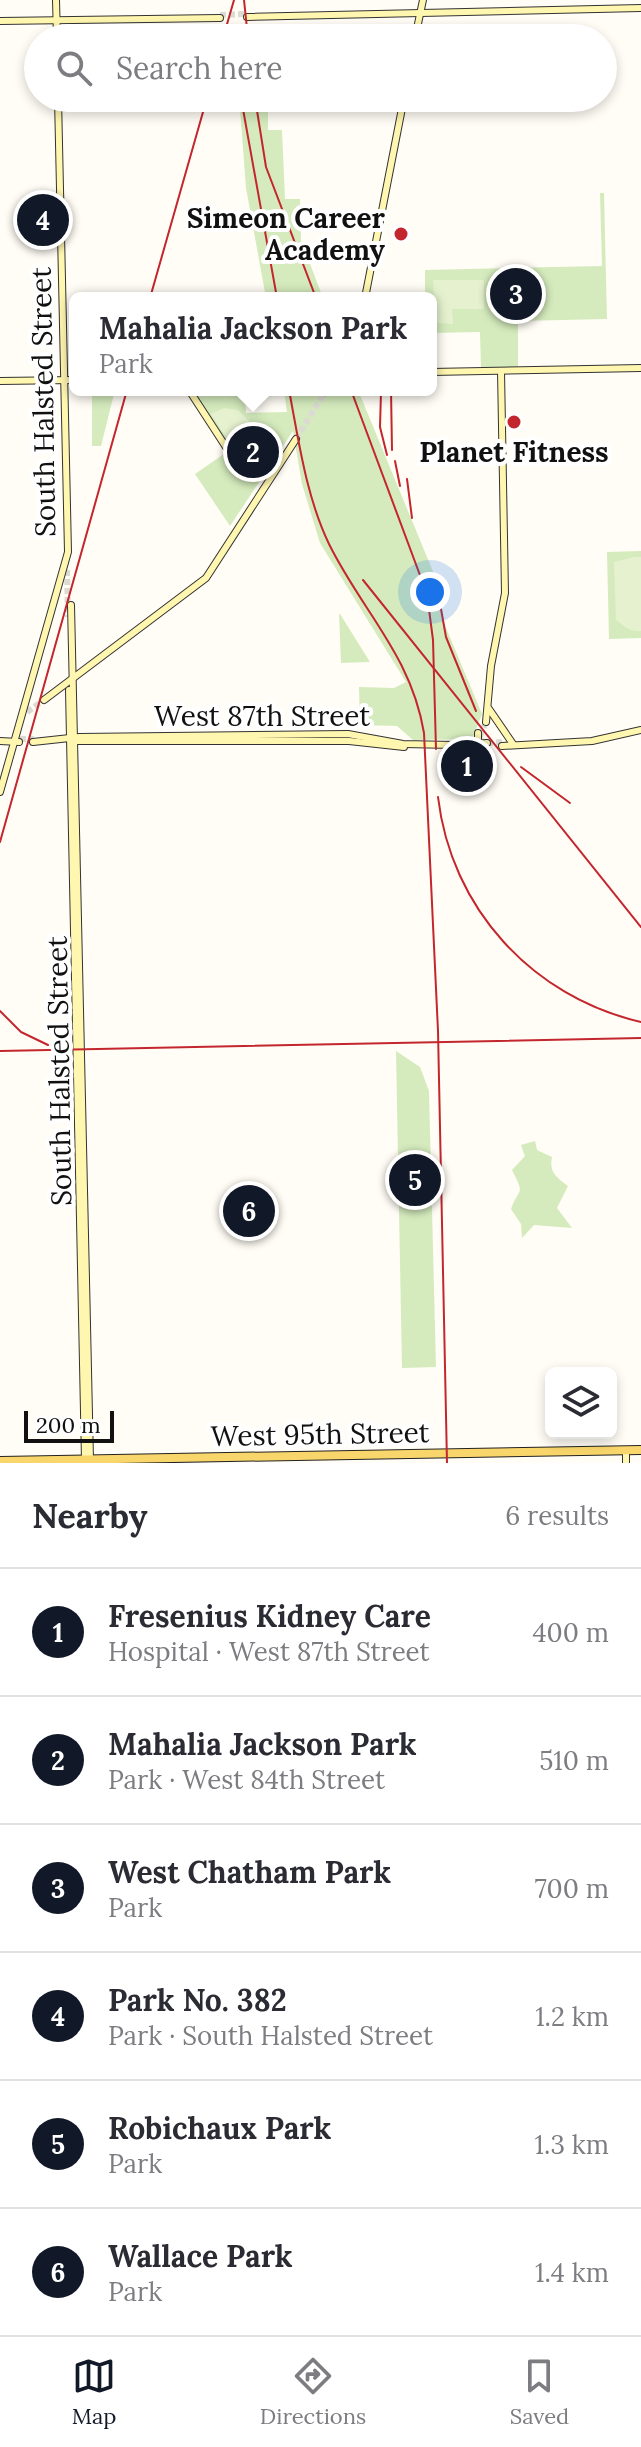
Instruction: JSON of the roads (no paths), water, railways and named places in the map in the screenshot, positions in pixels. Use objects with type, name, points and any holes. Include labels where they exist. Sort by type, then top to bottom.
[{"type":"main road","points":[[56,0],[57,24]]},
{"type":"main road","points":[[418,24],[423,0]]},
{"type":"main road","points":[[249,15],[641,8]]},
{"type":"main road","points":[[0,21],[219,17]]},
{"type":"main road","name":"South Halsted Street","points":[[0,792],[18,740],[39,651],[67,565],[58,112]]},
{"type":"main road","points":[[366,292],[401,112]]},
{"type":"main road","points":[[437,372],[641,368]]},
{"type":"main road","points":[[484,721],[489,709],[491,666],[505,590],[501,371]]},
{"type":"main road","points":[[0,381],[69,380]]},
{"type":"main road","points":[[193,396],[237,464],[278,464]]},
{"type":"main road","points":[[47,696],[206,578],[295,436]]},
{"type":"main road","name":"South Halsted Street","points":[[71,605],[87,1462]]},
{"type":"main road","points":[[489,709],[513,744]]},
{"type":"main road","points":[[502,744],[585,742],[641,730]]},
{"type":"main road","name":"West 87th Street","points":[[34,740],[362,734],[403,744],[487,744]]},
{"type":"main road","points":[[478,744],[479,735]]},
{"type":"main road","points":[[0,741],[18,740]]},
{"type":"main road","name":"West 95th Street","points":[[213,1463],[626,1456],[641,1452]]},
{"type":"main road","name":"West 95th Street","points":[[0,1461],[626,1456]]},
{"type":"tunnel","points":[[220,15],[247,14]]},
{"type":"tunnel","points":[[296,439],[323,396]]},
{"type":"tunnel","points":[[67,570],[68,617]]},
{"type":"tunnel","points":[[27,712],[44,700]]},
{"type":"tunnel","points":[[480,736],[486,722]]},
{"type":"tunnel","points":[[20,739],[34,739]]},
{"type":"tunnel","points":[[487,743],[502,742]]},
{"type":"railway","points":[[227,24],[234,0]]},
{"type":"railway","points":[[244,0],[247,24]]},
{"type":"railway","points":[[152,292],[203,112]]},
{"type":"railway","points":[[244,112],[276,292]]},
{"type":"railway","points":[[257,112],[266,167],[314,292]]},
{"type":"railway","points":[[0,842],[125,396]]},
{"type":"railway","points":[[290,396],[304,468],[321,526],[342,568],[397,657],[418,705],[424,733],[438,1031],[447,1463]]},
{"type":"railway","points":[[353,396],[427,594],[433,640],[436,749]]},
{"type":"railway","points":[[381,396],[380,427],[387,455]]},
{"type":"railway","points":[[391,396],[392,450]]},
{"type":"railway","points":[[395,461],[400,486]]},
{"type":"railway","points":[[407,479],[412,518]]},
{"type":"railway","points":[[363,580],[641,927]]},
{"type":"railway","points":[[441,609],[446,637],[476,711]]},
{"type":"railway","points":[[521,767],[570,803]]},
{"type":"railway","points":[[438,797],[446,838],[460,875],[479,910],[504,942],[532,969],[565,992],[602,1010],[641,1022]]},
{"type":"railway","points":[[0,1011],[21,1032],[48,1045]]},
{"type":"railway","points":[[0,1051],[641,1038]]},
{"type":"place","name":"Park No. 382","points":[[43,220]]},
{"type":"place","name":"Simeon Career Academy","points":[[401,234]]},
{"type":"place","name":"West Chatham Park","points":[[516,294]]},
{"type":"place","name":"Planet Fitness","points":[[514,422]]},
{"type":"place","name":"Mahalia Jackson Park","points":[[253,452]]},
{"type":"place","name":"Fresenius Kidney Care","points":[[467,766]]},
{"type":"place","name":"Robichaux Park","points":[[415,1180]]},
{"type":"place","name":"Wallace Park","points":[[249,1211]]}]
